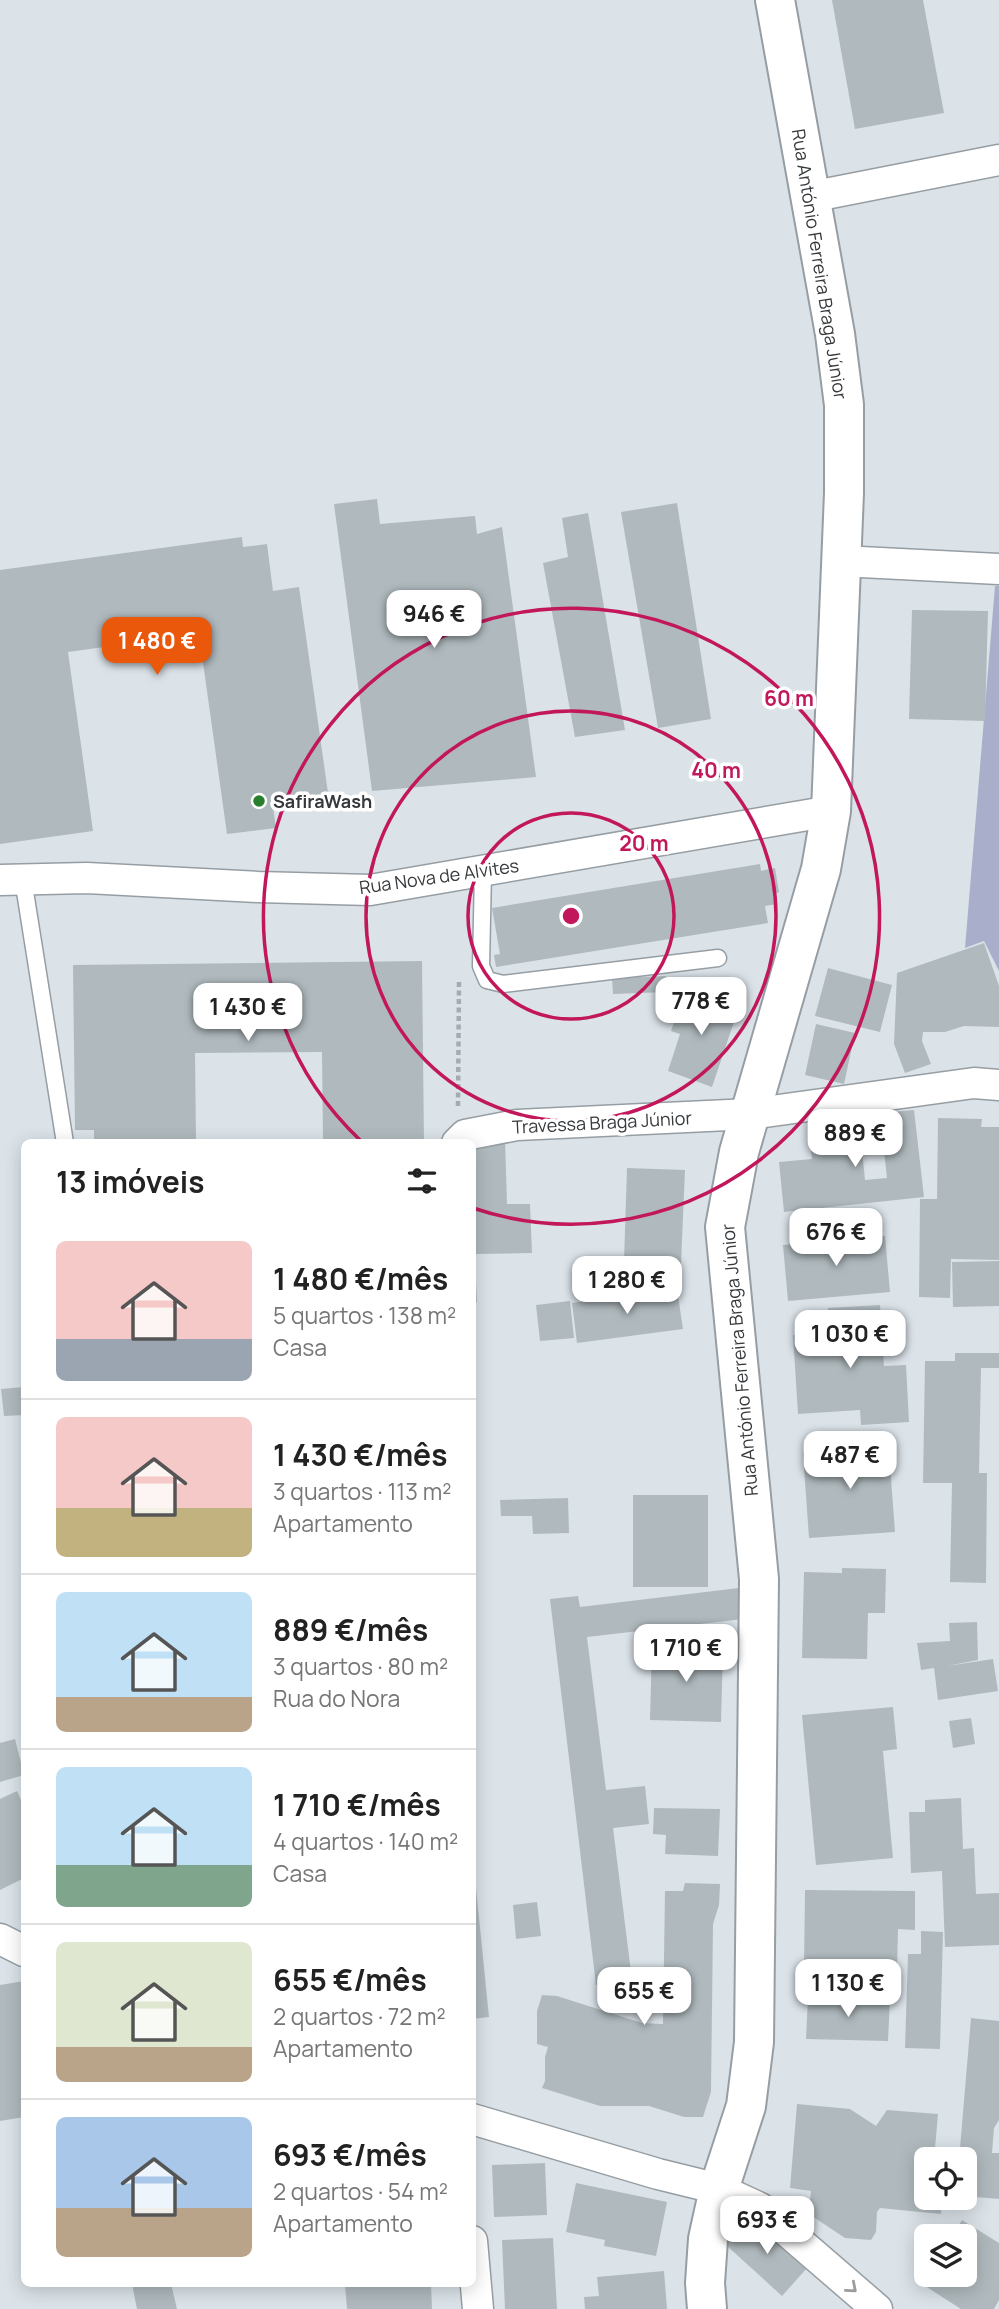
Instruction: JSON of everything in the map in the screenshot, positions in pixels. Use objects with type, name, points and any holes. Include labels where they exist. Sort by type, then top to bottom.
[{"type":"street","name":"Rua António Ferreira Braga Júnior","points":[[707,2309],[705,2283],[708,2239],[719,2189],[746,2106],[754,2042],[759,1579],[725,1227],[739,1152],[821,869],[831,811],[844,493],[844,405],[835,334],[775,0]]},
{"type":"street","points":[[810,197],[999,160]]},
{"type":"street","points":[[841,561],[999,569]]},
{"type":"street","name":"Rua Nova de Alvites","points":[[11,880],[87,878],[370,890],[831,811]]},
{"type":"street","name":"Travessa Braga Júnior","points":[[460,1139],[465,1135],[517,1125],[750,1114],[974,1083],[999,1085]]},
{"type":"street","points":[[0,1939],[21,1950]]},
{"type":"street","points":[[476,2120],[658,2174],[719,2189],[760,2208],[877,2309]]},
{"type":"street","points":[[476,2286],[478,2309]]},
{"type":"lane","points":[[482,871],[481,966],[487,980],[503,984],[718,958]]},
{"type":"lane","points":[[11,880],[64,1139]]},
{"type":"path","points":[[457,1139],[459,968]]},
{"type":"shaded area","points":[[995,586],[999,586],[999,971],[984,941],[965,948]]},
{"type":"building","points":[[832,0],[923,0],[944,113],[855,129]]},
{"type":"building","points":[[377,499],[380,524],[475,516],[477,534],[502,527],[536,777],[372,791],[334,504]]},
{"type":"building","points":[[677,503],[711,719],[658,728],[621,512]]},
{"type":"building","points":[[588,513],[625,730],[575,737],[543,563],[568,557],[562,518]]},
{"type":"building","points":[[242,537],[243,547],[267,544],[273,591],[299,587],[329,800],[273,807],[276,828],[227,834],[199,634],[68,652],[93,831],[0,844],[0,570]]},
{"type":"building","points":[[912,610],[988,611],[985,721],[909,719]]},
{"type":"building","points":[[760,864],[761,871],[775,868],[779,892],[775,894],[777,904],[765,906],[768,923],[496,967],[494,955],[500,954],[492,908]]},
{"type":"building","points":[[984,943],[999,986],[999,1027],[964,1026],[945,1032],[923,1032],[922,1041],[931,1064],[905,1073],[894,1044],[897,973]]},
{"type":"building","points":[[422,961],[424,1139],[323,1139],[322,1052],[195,1053],[196,1139],[94,1139],[94,1130],[75,1130],[73,965]]},
{"type":"building","points":[[828,968],[892,985],[880,1032],[815,1016]]},
{"type":"building","points":[[666,976],[667,992],[613,994],[612,978]]},
{"type":"building","points":[[685,989],[739,1007],[712,1087],[668,1071],[680,1034],[671,1031]]},
{"type":"building","points":[[816,1024],[855,1033],[844,1084],[805,1075]]},
{"type":"building","points":[[914,1110],[924,1197],[784,1212],[779,1162],[812,1159],[809,1136],[860,1131],[865,1180],[887,1178],[880,1113]]},
{"type":"building","points":[[938,1118],[982,1119],[981,1127],[999,1127],[999,1260],[951,1259],[950,1298],[919,1297],[920,1199],[937,1199]]},
{"type":"building","points":[[505,1140],[507,1204],[530,1204],[532,1253],[476,1254],[476,1141]]},
{"type":"building","points":[[627,1168],[685,1170],[681,1264],[624,1261]]},
{"type":"building","points":[[885,1236],[890,1292],[788,1301],[783,1245]]},
{"type":"building","points":[[999,1261],[999,1306],[953,1307],[952,1262]]},
{"type":"building","points":[[677,1289],[683,1329],[577,1343],[572,1303]]},
{"type":"building","points":[[570,1301],[574,1338],[540,1341],[536,1305]]},
{"type":"building","points":[[880,1305],[884,1366],[906,1365],[909,1422],[861,1425],[860,1410],[798,1414],[793,1335],[830,1333],[828,1308]]},
{"type":"building","points":[[955,1353],[999,1353],[999,1368],[981,1368],[979,1473],[987,1473],[986,1583],[950,1582],[952,1483],[923,1483],[925,1361],[955,1361]]},
{"type":"building","points":[[21,1387],[21,1415],[4,1416],[1,1389]]},
{"type":"building","points":[[888,1438],[895,1532],[809,1538],[803,1453],[858,1449],[857,1440]]},
{"type":"building","points":[[633,1495],[708,1495],[708,1587],[633,1587]]},
{"type":"building","points":[[568,1498],[569,1533],[533,1534],[532,1516],[501,1516],[500,1500]]},
{"type":"building","points":[[842,1568],[886,1569],[885,1613],[868,1613],[867,1659],[802,1658],[804,1572],[842,1573]]},
{"type":"building","points":[[739,1588],[743,1619],[587,1637],[606,1790],[645,1786],[649,1824],[613,1828],[632,1980],[596,1985],[550,1599],[578,1596],[580,1607]]},
{"type":"building","points":[[977,1622],[978,1660],[947,1666],[993,1659],[998,1691],[938,1700],[934,1668],[921,1670],[917,1643],[950,1641],[949,1623]]},
{"type":"building","points":[[652,1646],[723,1649],[721,1722],[650,1720]]},
{"type":"building","points":[[893,1707],[897,1749],[883,1751],[893,1858],[816,1865],[802,1715]]},
{"type":"building","points":[[971,1718],[975,1744],[953,1748],[949,1721]]},
{"type":"building","points":[[15,1739],[21,1776],[0,1782],[0,1743]]},
{"type":"building","points":[[17,1791],[21,1800],[21,1880],[0,1890],[0,1799]]},
{"type":"building","points":[[961,1798],[963,1849],[974,1848],[976,1894],[999,1893],[999,1945],[945,1947],[942,1871],[911,1873],[909,1812],[925,1812],[925,1800]]},
{"type":"building","points":[[654,1808],[720,1809],[718,1856],[665,1854],[666,1835],[653,1834]]},
{"type":"building","points":[[685,1883],[720,1884],[719,1905],[713,1924],[711,2092],[703,2117],[684,2117],[649,2106],[600,2106],[542,2088],[548,2047],[537,2044],[537,2011],[542,1995],[557,1996],[642,2023],[663,2024],[665,1891],[683,1891]]},
{"type":"building","points":[[476,1888],[489,2017],[476,2019]]},
{"type":"building","points":[[805,1890],[915,1891],[915,1930],[898,1929],[897,1971],[804,1969]]},
{"type":"building","points":[[537,1902],[541,1936],[516,1939],[513,1905]]},
{"type":"building","points":[[921,1931],[943,1932],[940,2049],[905,2048],[908,1954],[921,1954]]},
{"type":"building","points":[[21,1982],[21,2118],[0,2121],[0,1985]]},
{"type":"building","points":[[808,1997],[890,1999],[888,2041],[806,2039]]},
{"type":"building","points":[[971,2018],[999,2021],[999,2120],[994,2128],[992,2153],[999,2153],[999,2199],[977,2197],[977,2147],[960,2147]]},
{"type":"building","points":[[797,2104],[850,2109],[876,2126],[887,2110],[938,2114],[935,2147],[914,2147],[914,2210],[941,2210],[941,2214],[880,2208],[877,2212],[876,2232],[871,2240],[845,2238],[809,2214],[811,2191],[790,2188]]},
{"type":"building","points":[[545,2163],[547,2215],[494,2217],[492,2165]]},
{"type":"building","points":[[576,2183],[667,2202],[656,2256],[604,2246],[605,2240],[566,2232]]},
{"type":"building","points":[[751,2217],[807,2268],[782,2296],[726,2245]]},
{"type":"building","points":[[977,2229],[999,2243],[999,2300],[994,2309],[961,2309],[927,2287],[977,2287]]},
{"type":"building","points":[[553,2238],[557,2309],[505,2309],[502,2240]]},
{"type":"building","points":[[664,2271],[667,2309],[585,2309],[584,2297],[599,2296],[597,2277]]},
{"type":"building","points":[[133,2287],[172,2287],[177,2309],[137,2309]]},
{"type":"building","points":[[345,2287],[431,2287],[432,2309],[347,2309]]},
{"type":"place","name":"SafiraWash","points":[[259,801]]}]
